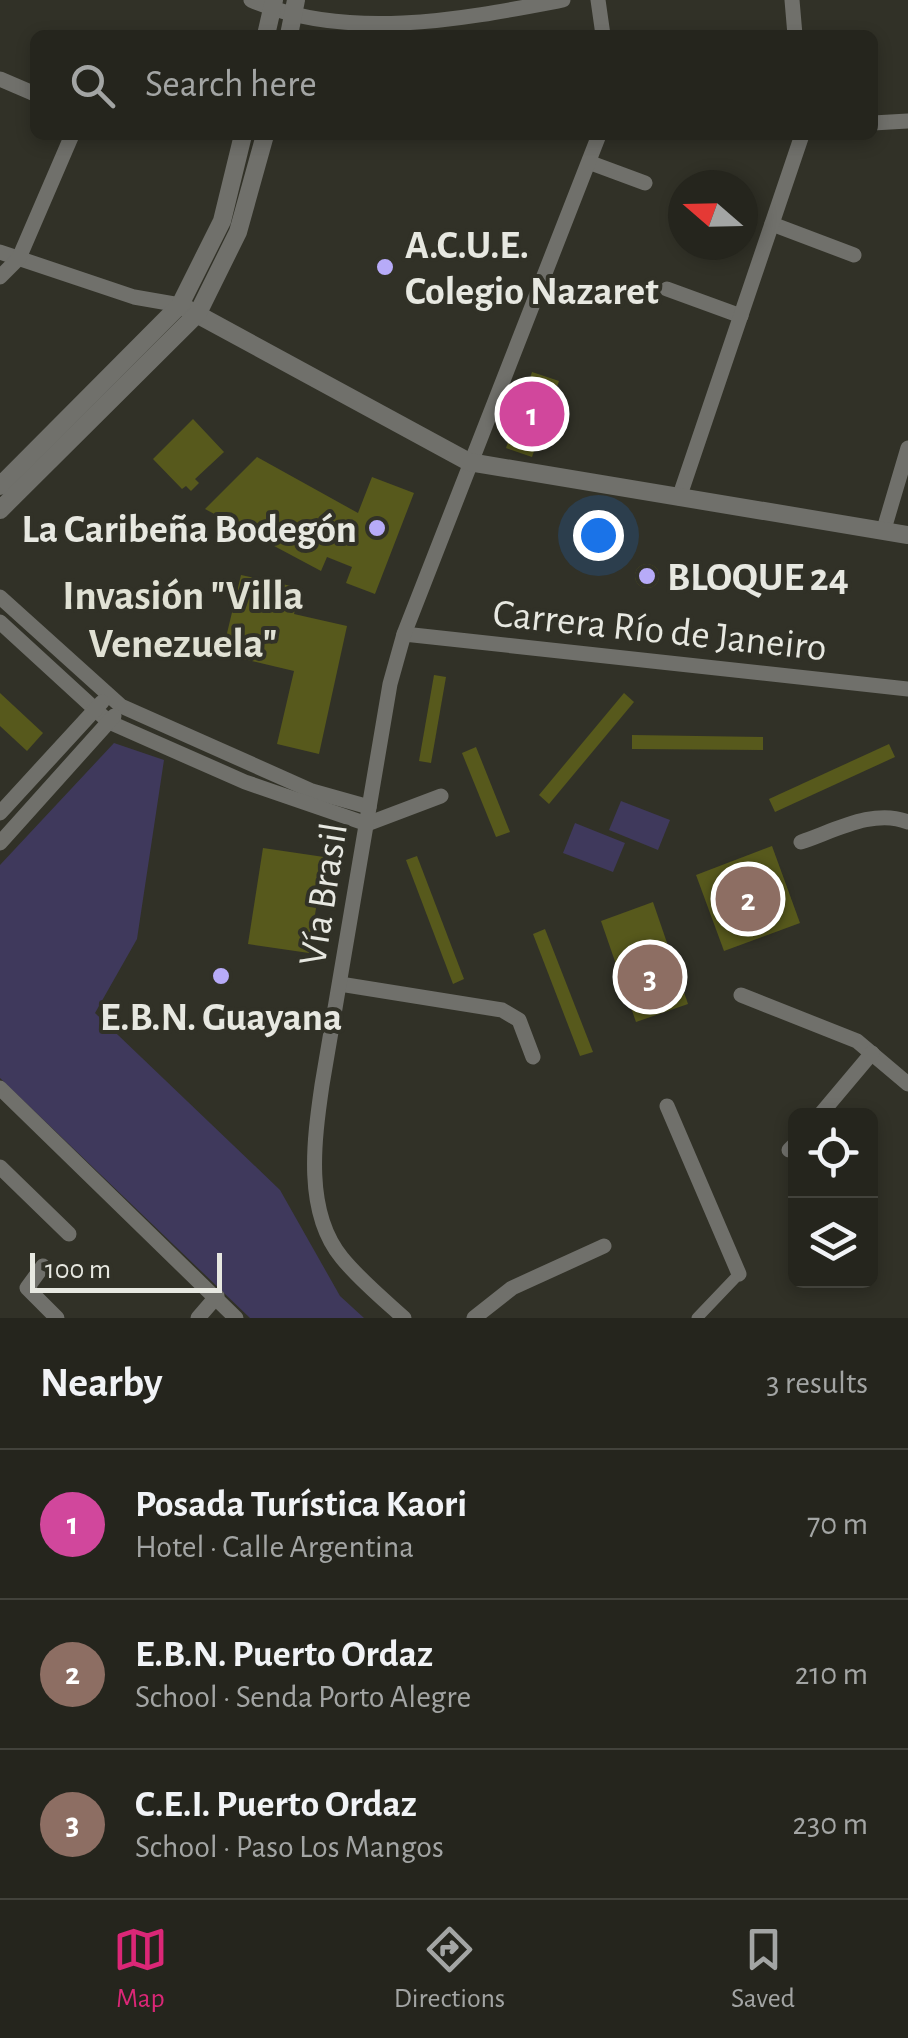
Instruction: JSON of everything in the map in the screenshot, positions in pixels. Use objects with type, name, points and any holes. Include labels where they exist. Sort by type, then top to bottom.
[{"type":"street","points":[[251,0],[295,6],[349,21],[422,24],[563,0]]},
{"type":"street","points":[[598,0],[603,30]]},
{"type":"street","points":[[792,0],[795,30]]},
{"type":"street","points":[[267,30],[273,4]]},
{"type":"street","points":[[0,79],[30,92]]},
{"type":"street","points":[[878,123],[908,121]]},
{"type":"street","points":[[0,278],[18,258],[70,140]]},
{"type":"street","points":[[0,486],[180,305],[222,221],[242,140]]},
{"type":"street","points":[[0,510],[198,312],[238,232],[265,140]]},
{"type":"street","name":"Vía Brasil","points":[[404,1318],[340,1256],[327,1234],[320,1210],[314,1147],[340,984],[404,634],[598,140]]},
{"type":"street","points":[[679,498],[800,140]]},
{"type":"street","points":[[591,162],[645,183]]},
{"type":"street","points":[[772,224],[854,255]]},
{"type":"street","points":[[0,252],[134,297],[198,312],[470,462],[908,534]]},
{"type":"street","points":[[667,290],[740,316]]},
{"type":"street","points":[[884,530],[908,448]]},
{"type":"street","points":[[0,597],[121,706],[368,816]]},
{"type":"street","points":[[0,622],[109,722],[244,782],[368,816],[441,796]]},
{"type":"street","name":"Carrera Río de Janeiro","points":[[404,634],[908,690]]},
{"type":"street","points":[[0,813],[108,695]]},
{"type":"street","points":[[0,843],[121,706]]},
{"type":"street","points":[[801,842],[875,818],[895,817],[908,822]]},
{"type":"street","points":[[340,984],[502,1010],[518,1020],[533,1057]]},
{"type":"street","points":[[741,995],[857,1041],[908,1084]]},
{"type":"street","points":[[826,1108],[872,1054]]},
{"type":"street","points":[[2,1094],[236,1318]]},
{"type":"street","points":[[667,1106],[739,1274],[697,1318]]},
{"type":"street","points":[[0,1168],[69,1234]]},
{"type":"street","points":[[474,1318],[512,1288],[604,1246]]},
{"type":"street","points":[[44,1266],[27,1288],[57,1318]]},
{"type":"street","points":[[198,1318],[217,1296]]},
{"type":"shaded area","points":[[114,743],[164,760],[137,939],[95,1013],[280,1190],[340,1296],[364,1318],[250,1318],[0,1078],[0,865]]},
{"type":"shaded area","points":[[621,801],[670,820],[658,850],[609,830]]},
{"type":"shaded area","points":[[575,823],[625,843],[613,872],[563,853]]},
{"type":"building","points":[[532,372],[559,381],[532,457],[506,448]]},
{"type":"building","points":[[193,419],[224,452],[195,479],[199,483],[191,491],[186,486],[182,489],[153,459]]},
{"type":"building","points":[[257,457],[358,513],[372,477],[414,493],[375,594],[346,583],[352,567],[327,557],[321,571],[205,509]]},
{"type":"building","name":"BLOQUE 24","points":[[647,564],[656,567],[656,585],[647,588],[638,585],[635,576],[638,567]]},
{"type":"building","points":[[241,575],[300,588],[294,614],[347,626],[319,754],[277,744],[294,671],[222,654]]},
{"type":"building","points":[[434,675],[446,677],[431,763],[419,761]]},
{"type":"building","points":[[0,693],[43,733],[27,751],[0,726]]},
{"type":"building","points":[[624,693],[634,702],[549,804],[539,795]]},
{"type":"building","points":[[632,735],[763,737],[763,750],[632,749]]},
{"type":"building","points":[[889,744],[895,757],[775,812],[769,799]]},
{"type":"building","points":[[476,747],[510,832],[496,837],[462,753]]},
{"type":"building","points":[[772,846],[800,923],[724,951],[696,875]]},
{"type":"building","points":[[263,848],[324,857],[309,953],[248,944]]},
{"type":"building","points":[[417,856],[464,979],[453,984],[406,860]]},
{"type":"building","points":[[653,902],[688,1004],[636,1022],[601,921]]},
{"type":"building","points":[[545,929],[593,1052],[580,1056],[533,934]]},
{"type":"place","name":"A.C.U.E. Colegio Nazaret","points":[[385,267]]},
{"type":"place","name":"Posada Turística Kaori","points":[[532,414]]},
{"type":"place","name":"La Caribeña Bodegón","points":[[377,528]]},
{"type":"place","name":"BLOQUE 24","points":[[647,576]]},
{"type":"place","name":"E.B.N. Puerto Ordaz","points":[[748,899]]},
{"type":"place","name":"E.B.N. Guayana","points":[[221,976]]},
{"type":"place","name":"C.E.I. Puerto Ordaz","points":[[650,977]]},
{"type":"district","name":"Invasión \"Villa Venezuela\"","points":[[183,618]]}]
